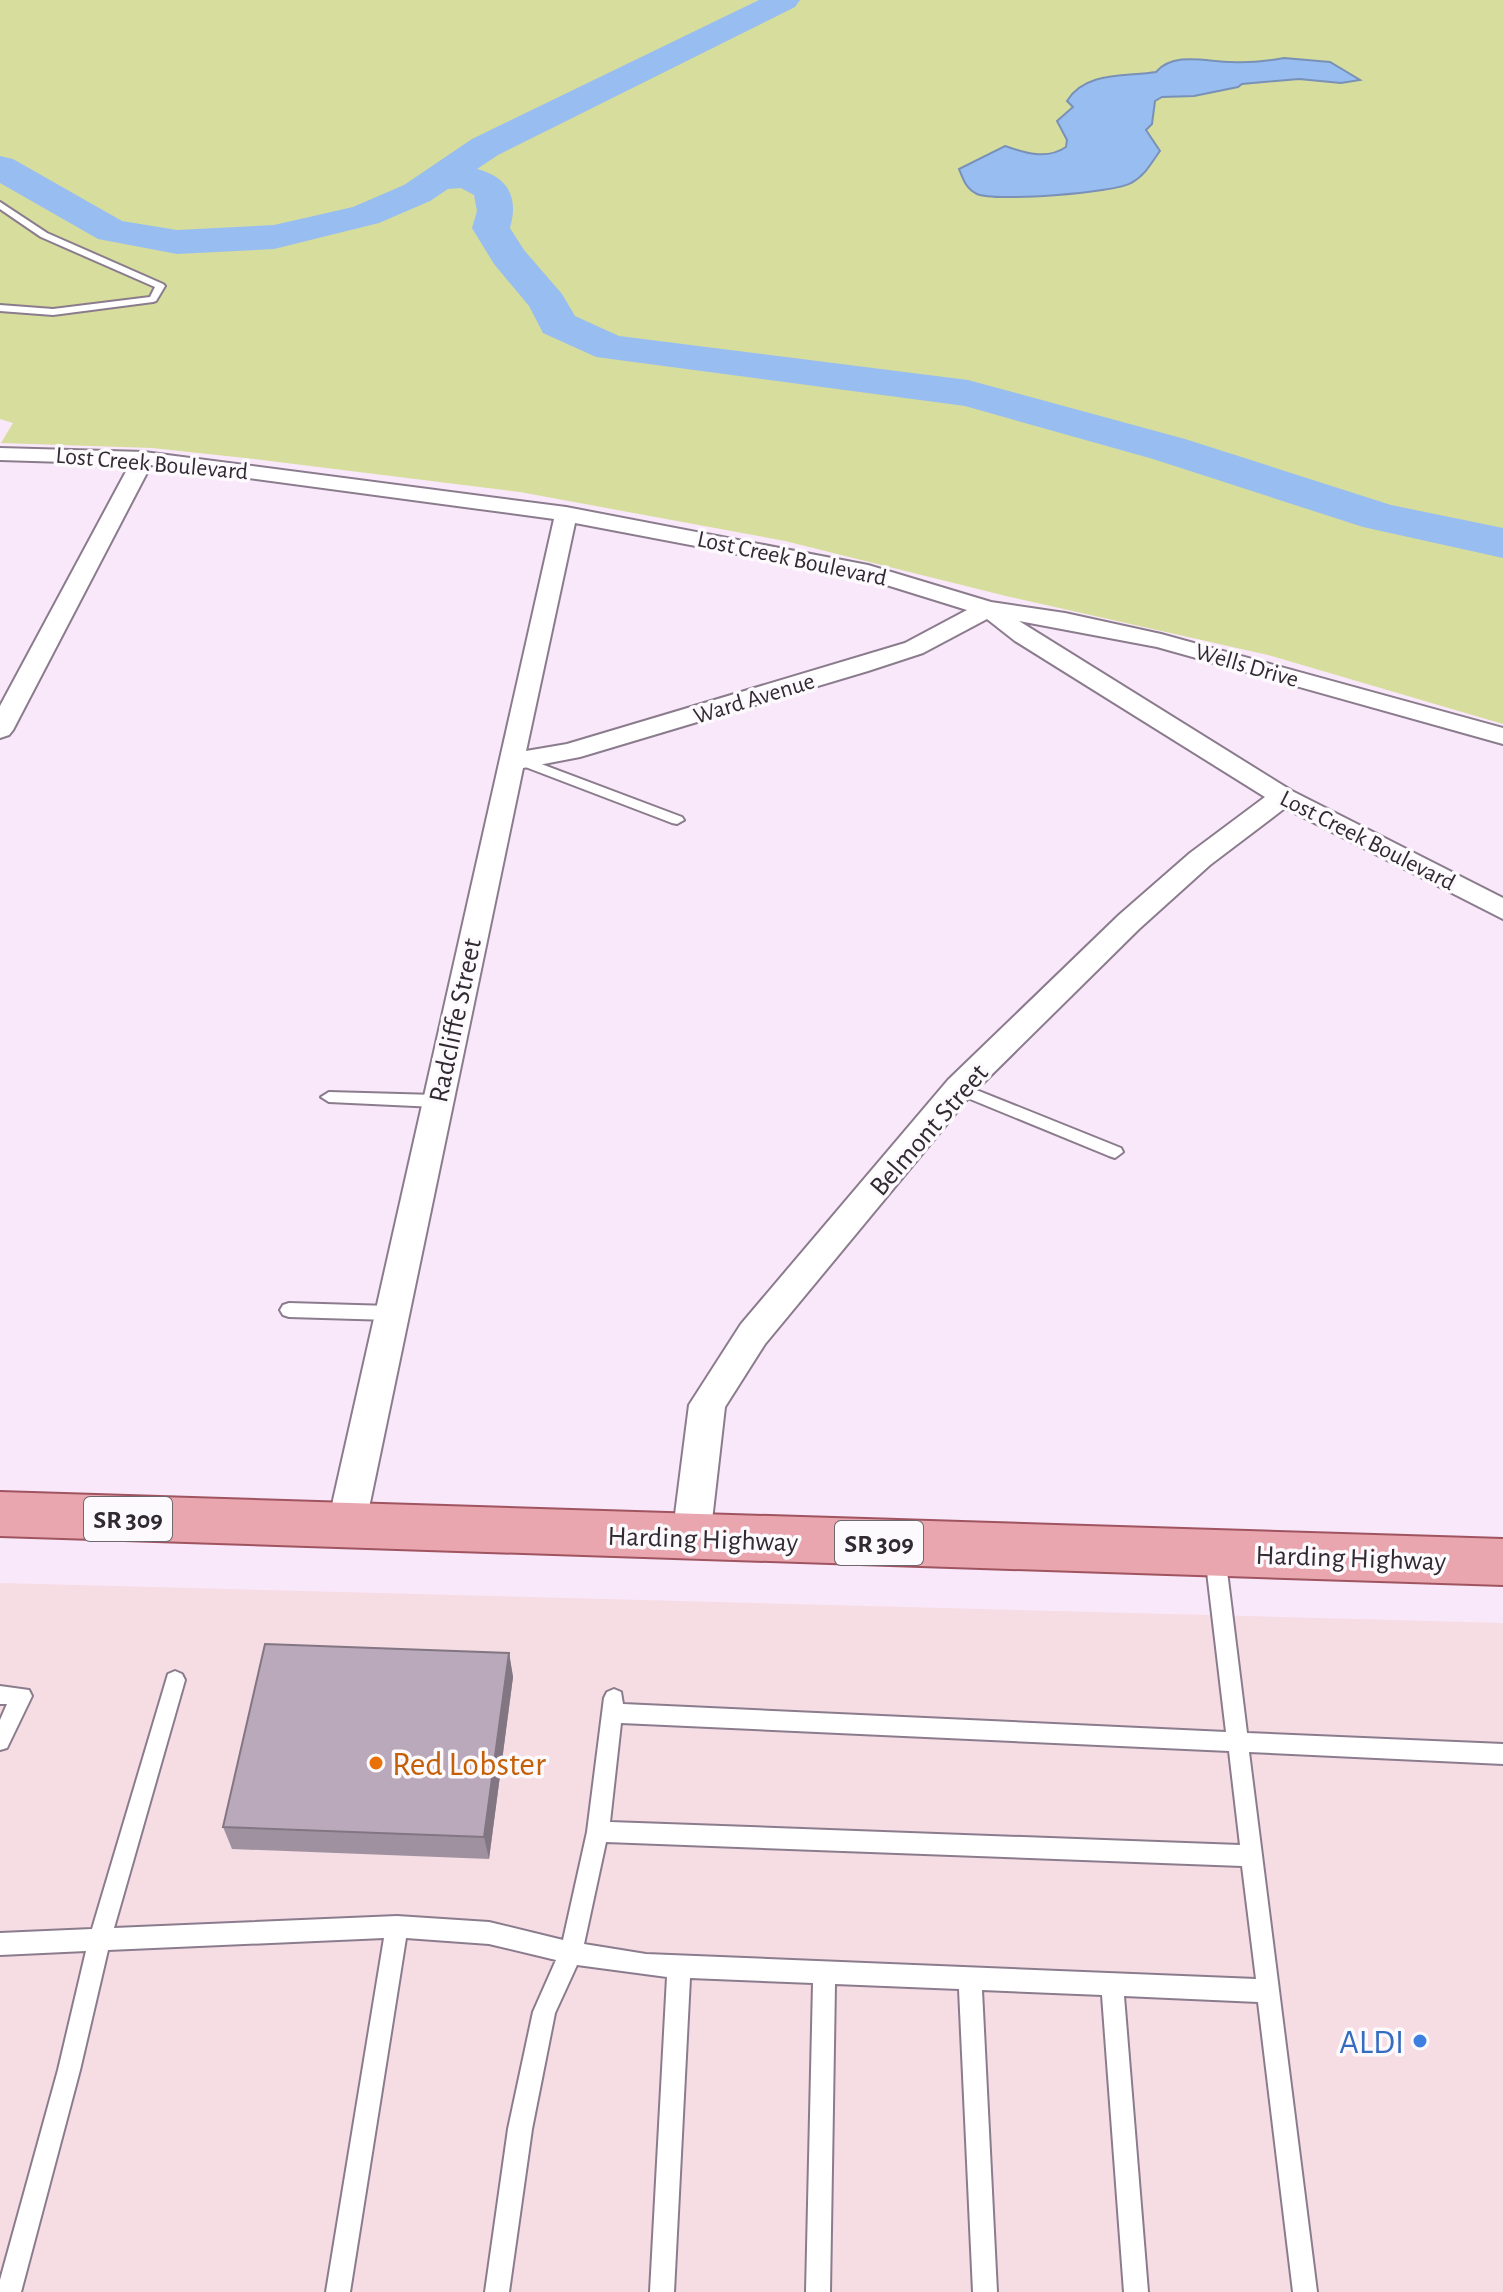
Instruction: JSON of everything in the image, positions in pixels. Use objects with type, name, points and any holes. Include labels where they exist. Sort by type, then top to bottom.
[{"type":"main road","name":"Harding Highway","points":[[0,1514],[1503,1562]]},
{"type":"street","name":"Lost Creek Boulevard","points":[[0,454],[144,458],[461,497],[838,566],[920,586],[988,609],[1063,661],[1283,797],[1503,910]]},
{"type":"street","points":[[0,730],[144,458]]},
{"type":"street","name":"Radcliffe Street","points":[[346,1527],[436,1101],[516,761],[566,514]]},
{"type":"street","name":"Wells Drive","points":[[988,609],[1065,620],[1161,641],[1503,736]]},
{"type":"street","name":"Ward Avenue","points":[[516,761],[571,751],[914,648],[988,609]]},
{"type":"street","name":"Belmont Street","points":[[691,1538],[707,1405],[753,1334],[959,1088],[1129,922],[1200,859],[1283,797]]},
{"type":"lane","points":[[0,205],[44,235],[160,286],[153,299],[53,312],[0,308]]},
{"type":"lane","points":[[516,761],[677,820]]},
{"type":"lane","points":[[959,1088],[1115,1152]]},
{"type":"lane","points":[[329,1097],[436,1101]]},
{"type":"lane","points":[[289,1310],[390,1313]]},
{"type":"lane","points":[[1215,1553],[1305,2292]]},
{"type":"lane","points":[[9,2292],[69,2070],[99,1942],[175,1680]]},
{"type":"lane","points":[[0,1695],[22,1696],[0,1741]]},
{"type":"lane","points":[[497,2292],[520,2129],[544,2012],[571,1953],[598,1832],[613,1705],[1503,1754]]},
{"type":"lane","points":[[598,1832],[1251,1856]]},
{"type":"lane","points":[[338,2292],[397,1927]]},
{"type":"lane","points":[[0,1944],[397,1927],[489,1933],[571,1953],[646,1965],[1267,1991]]},
{"type":"lane","points":[[662,2292],[679,1967]]},
{"type":"lane","points":[[818,2292],[824,1973]]},
{"type":"lane","points":[[970,1979],[985,2292]]},
{"type":"lane","points":[[1112,1984],[1136,2292]]},
{"type":"shaded area","points":[[0,1583],[1503,1623],[1503,2292],[0,2292]]},
{"type":"green space","points":[[0,0],[1503,0],[1503,724],[1268,655],[1006,596],[785,541],[520,492],[152,448],[1,443],[13,423],[0,419]]},
{"type":"water","points":[[1284,58],[1330,62],[1360,80],[1341,83],[1299,79],[1242,84],[1194,96],[1162,97],[1155,101],[1152,124],[1146,130],[1160,151],[1140,177],[1120,187],[1054,195],[988,196],[970,189],[959,169],[1005,146],[1044,154],[1066,147],[1067,140],[1057,121],[1073,107],[1067,101],[1075,91],[1095,80],[1156,72],[1163,66],[1182,60],[1244,62]]},
{"type":"building","name":"Red Lobster","points":[[265,1644],[509,1653],[484,1837],[223,1827]]},
{"type":"waterway","points":[[0,167],[112,231],[177,242],[274,237],[366,215],[417,193],[485,147],[784,0]]},
{"type":"waterway","points":[[438,180],[466,177],[492,190],[496,211],[491,228],[508,256],[548,303],[558,324],[611,348],[968,393],[1169,449],[1380,517],[1503,543]]},
{"type":"place","name":"Red Lobster","points":[[376,1763]]},
{"type":"place","name":"ALDI","points":[[1420,2041]]}]
